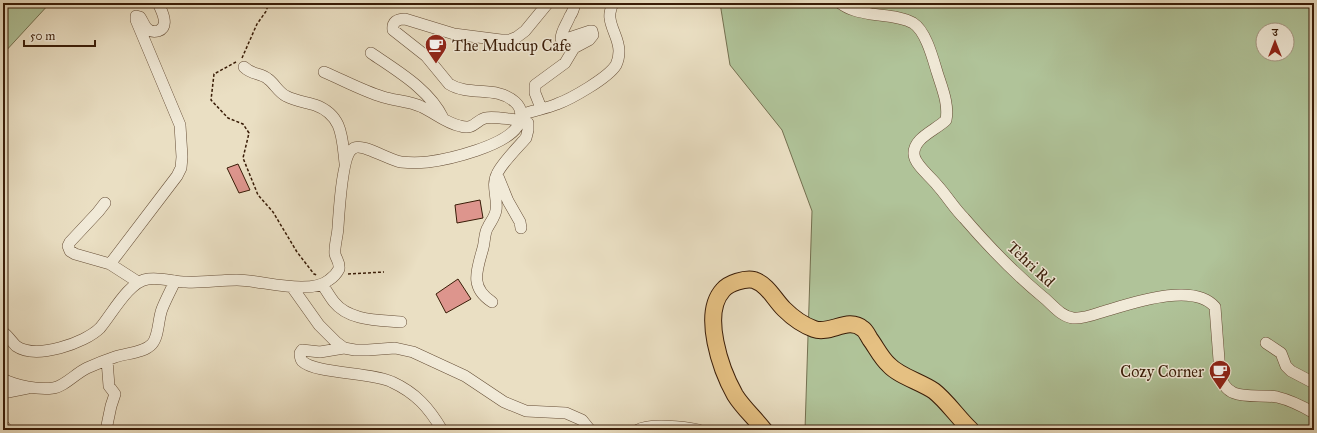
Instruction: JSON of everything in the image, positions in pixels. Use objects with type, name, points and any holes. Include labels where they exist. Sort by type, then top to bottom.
[{"type":"highway","points":[[764,430],[753,419],[736,396],[720,359],[714,335],[713,318],[718,295],[726,287],[740,281],[752,280],[765,286],[784,309],[796,320],[815,330],[828,330],[850,324],[863,328],[889,366],[934,391],[971,430]]},
{"type":"street","points":[[110,264],[177,176],[181,168],[182,157],[180,125],[136,20],[136,16],[140,17],[150,31],[156,32],[162,30],[164,16],[158,3]]},
{"type":"street","points":[[3,332],[17,346],[25,349],[34,351],[63,347],[88,336],[98,329],[138,282],[147,279],[157,278],[186,282],[239,280],[304,287],[325,283],[339,269],[339,262],[335,254],[339,201],[345,166],[351,150],[354,147],[366,148],[392,160],[415,163],[428,162],[467,154],[503,139],[513,131],[521,118],[520,108],[515,102],[504,95],[490,91],[466,91],[454,88],[426,56],[393,30],[392,26],[395,22],[398,19],[404,19],[454,34],[510,40],[525,31],[548,3]]},
{"type":"street","points":[[541,108],[535,93],[535,85],[565,63],[574,48],[589,40],[593,35],[592,31],[590,31],[566,39],[561,39],[575,3]]},
{"type":"street","points":[[324,72],[381,97],[422,107],[461,126],[468,127],[474,125],[484,118],[521,118],[541,108],[556,105],[578,94],[590,87],[613,69],[616,65],[619,52],[618,41],[610,18],[612,3]]},
{"type":"street","name":"Tehri Rd","points":[[840,3],[851,9],[891,16],[915,24],[930,50],[945,98],[947,114],[946,120],[919,141],[913,155],[916,162],[937,184],[963,217],[1008,266],[1061,314],[1081,318],[1154,298],[1189,295],[1201,297],[1210,301],[1215,307],[1220,373],[1221,380],[1226,388],[1231,392],[1241,395],[1274,397],[1291,401],[1314,412]]},
{"type":"street","points":[[371,53],[415,85],[439,109],[444,119]]},
{"type":"street","points":[[244,67],[251,73],[269,80],[280,92],[287,96],[323,108],[331,114],[337,122],[341,132],[345,166]]},
{"type":"street","points":[[492,302],[485,298],[481,292],[476,280],[477,267],[486,233],[496,210],[494,188],[496,174],[526,138],[529,126],[528,123],[521,118]]},
{"type":"street","points":[[496,174],[508,201],[520,222],[521,228]]},
{"type":"street","points":[[105,203],[70,242],[68,246],[70,251],[75,254],[110,264],[138,282]]},
{"type":"street","points":[[3,379],[23,386],[54,388],[61,386],[74,375],[86,368],[145,349],[152,344],[155,339],[162,310],[175,281]]},
{"type":"street","points":[[325,283],[335,303],[347,313],[366,318],[401,322]]},
{"type":"street","points":[[292,286],[319,325],[344,348]]},
{"type":"street","points":[[1266,343],[1281,353],[1286,366],[1291,371],[1314,383]]},
{"type":"street","points":[[442,430],[432,413],[424,404],[415,396],[391,381],[313,367],[302,360],[300,357],[300,352],[302,350],[320,352],[344,348],[356,350],[395,348],[413,352],[465,376],[504,402],[526,411],[566,413],[582,420],[590,430]]},
{"type":"street","points":[[106,430],[115,394],[109,386],[107,360]]},
{"type":"street","points":[[3,393],[32,387]]},
{"type":"street","points":[[3,425],[7,430]]},
{"type":"street","points":[[638,430],[648,427],[680,427],[699,430]]},
{"type":"path","points":[[267,3],[267,10],[257,24],[241,59],[214,74],[212,100],[228,118],[243,124],[249,133],[243,158],[258,195],[273,212],[297,252],[314,274],[325,283],[345,275],[384,272]]},
{"type":"green space","points":[[3,3],[50,3],[3,54]]},
{"type":"green space","points":[[720,3],[1314,3],[1314,430],[805,430],[812,211],[782,130],[730,65]]},
{"type":"building","points":[[238,164],[250,190],[239,193],[227,168]]},
{"type":"building","points":[[480,200],[483,218],[457,223],[455,205]]},
{"type":"building","points":[[458,279],[471,299],[446,313],[436,294]]},
{"type":"place","name":"The Mudcup Cafe","points":[[436,64]]},
{"type":"place","name":"Cozy Corner","points":[[1220,390]]}]
